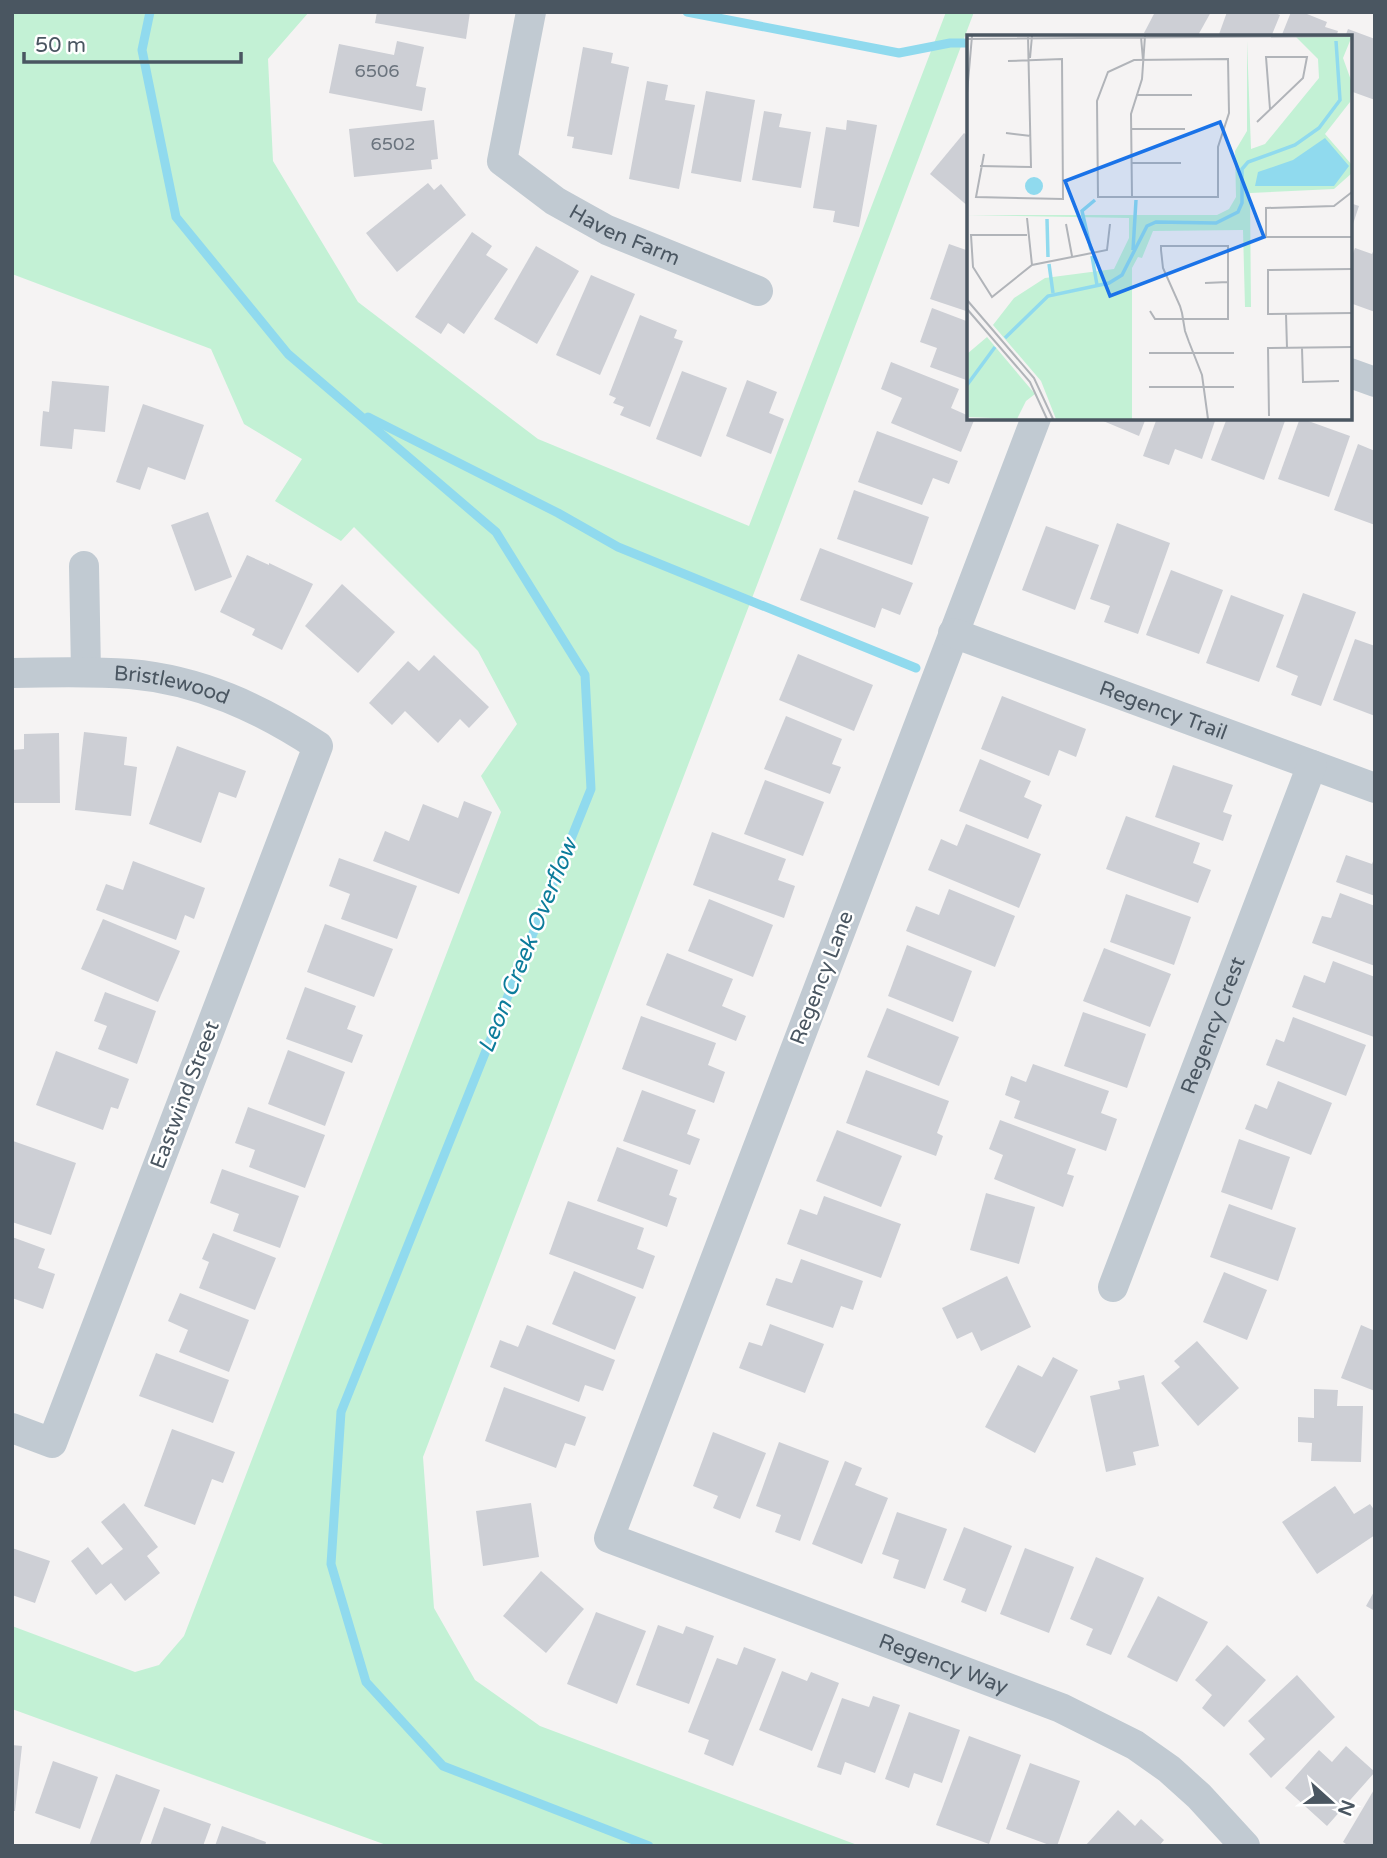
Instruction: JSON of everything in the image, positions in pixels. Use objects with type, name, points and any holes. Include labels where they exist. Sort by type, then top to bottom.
[{"type":"street","name":"Haven Farm","points":[[531,12],[502,161],[555,201],[607,230],[758,291]]},
{"type":"street","points":[[1352,374],[1375,382]]},
{"type":"street","name":"Regency Lane","points":[[609,1538],[1035,420]]},
{"type":"street","points":[[84,566],[86,672]]},
{"type":"street","name":"Regency Trail","points":[[953,633],[1375,788]]},
{"type":"street","name":"Bristlewood","points":[[12,673],[86,672],[131,674],[171,680],[247,705],[318,746]]},
{"type":"street","name":"Eastwind Street","points":[[12,1428],[52,1443],[318,746]]},
{"type":"street","name":"Regency Crest","points":[[1113,1287],[1312,765]]},
{"type":"street","name":"Regency Way","points":[[609,1538],[1061,1708],[1135,1745],[1169,1769],[1245,1846]]},
{"type":"green space","points":[[12,12],[309,12],[268,59],[273,161],[358,302],[538,439],[749,526],[946,12],[974,12],[423,1457],[434,1608],[475,1680],[540,1726],[860,1846],[389,1846],[12,1709],[12,1626],[135,1672],[159,1665],[184,1636],[501,812],[481,776],[517,724],[478,651],[354,527],[341,541],[275,501],[302,459],[244,424],[211,349],[12,274]]},
{"type":"building","points":[[377,12],[470,12],[466,39],[375,23]]},
{"type":"building","points":[[1155,12],[1211,12],[1198,35],[1144,33]]},
{"type":"building","points":[[1227,12],[1273,12],[1280,15],[1272,35],[1219,35]]},
{"type":"building","points":[[1291,12],[1302,12],[1327,22],[1325,27],[1338,31],[1337,35],[1282,35]]},
{"type":"building","points":[[1348,29],[1375,39],[1375,100],[1352,92],[1352,35],[1346,35]]},
{"type":"building","points":[[397,41],[424,47],[416,86],[426,88],[422,111],[329,93],[339,44],[394,55]]},
{"type":"building","points":[[583,47],[613,53],[611,63],[629,67],[612,155],[572,148],[574,137],[567,136]]},
{"type":"building","points":[[647,81],[668,85],[665,100],[695,105],[679,189],[629,179]]},
{"type":"building","points":[[706,91],[755,100],[741,182],[691,173]]},
{"type":"building","points":[[764,111],[782,114],[779,127],[811,132],[801,188],[752,180]]},
{"type":"building","points":[[434,120],[438,159],[431,160],[432,169],[354,177],[349,129]]},
{"type":"building","points":[[847,120],[877,125],[859,227],[833,222],[835,211],[813,208],[826,127],[846,130]]},
{"type":"building","points":[[964,133],[967,135],[967,205],[930,174]]},
{"type":"building","points":[[428,183],[434,190],[441,184],[466,215],[397,272],[366,233]]},
{"type":"building","points":[[1352,204],[1359,206],[1352,227]]},
{"type":"building","points":[[472,232],[492,246],[486,255],[508,269],[464,334],[448,323],[441,334],[415,317]]},
{"type":"building","points":[[949,244],[967,250],[967,311],[930,299]]},
{"type":"building","points":[[536,246],[579,271],[537,344],[494,319]]},
{"type":"building","points":[[1375,247],[1375,312],[1352,304],[1352,256],[1355,248],[1372,254]]},
{"type":"building","points":[[591,275],[635,294],[600,375],[556,355]]},
{"type":"building","points":[[932,308],[967,321],[967,380],[930,367],[937,348],[920,342]]},
{"type":"building","points":[[640,315],[677,330],[674,338],[683,341],[650,427],[620,415],[624,407],[613,403],[616,398],[609,395]]},
{"type":"building","points":[[891,362],[959,389],[951,408],[967,415],[967,420],[974,420],[961,452],[891,423],[902,398],[881,389]]},
{"type":"building","points":[[682,371],[727,388],[701,457],[656,439]]},
{"type":"building","points":[[747,380],[777,392],[769,413],[784,419],[771,454],[726,436]]},
{"type":"building","points":[[52,381],[109,386],[105,432],[74,429],[72,449],[40,446],[43,411],[49,412]]},
{"type":"building","points":[[143,404],[204,425],[185,480],[148,467],[140,490],[116,482]]},
{"type":"building","points":[[1101,420],[1145,420],[1139,436]]},
{"type":"building","points":[[1156,420],[1215,420],[1202,459],[1175,449],[1169,465],[1143,456]]},
{"type":"building","points":[[1226,420],[1285,420],[1264,480],[1211,460]]},
{"type":"building","points":[[1299,420],[1350,436],[1329,497],[1278,479]]},
{"type":"building","points":[[877,431],[958,461],[949,484],[933,478],[922,505],[858,482]]},
{"type":"building","points":[[1358,444],[1375,451],[1375,525],[1334,510]]},
{"type":"building","points":[[854,490],[929,517],[912,565],[837,539]]},
{"type":"building","points":[[208,512],[232,577],[195,591],[171,525]]},
{"type":"building","points":[[1117,523],[1170,543],[1138,634],[1104,622],[1110,606],[1090,599]]},
{"type":"building","points":[[1046,526],[1099,545],[1075,610],[1022,590]]},
{"type":"building","points":[[820,548],[913,583],[900,615],[882,608],[875,628],[800,600]]},
{"type":"building","points":[[247,555],[313,584],[282,650],[252,635],[255,629],[220,612]]},
{"type":"building","points":[[1171,570],[1223,590],[1199,654],[1146,635]]},
{"type":"building","points":[[342,584],[395,632],[358,673],[305,626]]},
{"type":"building","points":[[1303,593],[1356,612],[1321,706],[1291,695],[1298,676],[1276,667]]},
{"type":"building","points":[[1231,595],[1284,615],[1259,682],[1206,663]]},
{"type":"building","points":[[1355,639],[1375,646],[1375,716],[1333,700]]},
{"type":"building","points":[[798,654],[873,685],[854,731],[779,700]]},
{"type":"building","points":[[434,655],[489,707],[469,728],[460,719],[438,743],[405,711],[392,725],[369,703],[408,661],[419,671]]},
{"type":"building","points":[[1002,696],[1086,729],[1076,757],[1059,750],[1049,776],[981,749]]},
{"type":"building","points":[[786,716],[842,739],[832,764],[841,767],[830,794],[764,769]]},
{"type":"building","points":[[84,732],[127,737],[124,765],[137,767],[131,816],[75,810]]},
{"type":"building","points":[[59,733],[60,803],[12,803],[12,750],[24,749],[24,734]]},
{"type":"building","points":[[177,746],[246,771],[236,798],[219,792],[201,843],[149,824]]},
{"type":"building","points":[[980,759],[1031,781],[1024,797],[1042,805],[1028,839],[959,811]]},
{"type":"building","points":[[1173,765],[1233,785],[1223,812],[1232,815],[1223,841],[1155,817]]},
{"type":"building","points":[[765,780],[824,802],[803,856],[744,834]]},
{"type":"building","points":[[464,801],[492,812],[459,894],[373,861],[385,831],[409,841],[423,804],[458,818]]},
{"type":"building","points":[[1126,816],[1200,843],[1193,863],[1211,870],[1198,903],[1106,869]]},
{"type":"building","points":[[966,824],[1041,854],[1019,908],[928,870],[941,839],[957,846]]},
{"type":"building","points":[[712,832],[786,859],[778,880],[795,886],[784,918],[693,885]]},
{"type":"building","points":[[1346,855],[1372,864],[1375,856],[1375,896],[1336,882]]},
{"type":"building","points":[[339,858],[417,886],[397,939],[341,919],[350,894],[329,886]]},
{"type":"building","points":[[133,861],[205,888],[194,919],[185,915],[176,940],[96,910],[106,884],[123,890]]},
{"type":"building","points":[[949,889],[1015,916],[995,967],[906,931],[916,906],[939,915]]},
{"type":"building","points":[[1340,893],[1375,906],[1375,966],[1312,943],[1322,916],[1331,918]]},
{"type":"building","points":[[1126,894],[1191,917],[1174,965],[1110,942]]},
{"type":"building","points":[[709,899],[773,925],[753,977],[688,951]]},
{"type":"building","points":[[103,919],[180,951],[158,1002],[81,969]]},
{"type":"building","points":[[325,924],[393,949],[374,997],[307,972]]},
{"type":"building","points":[[907,945],[972,971],[953,1022],[888,996]]},
{"type":"building","points":[[1104,948],[1171,974],[1150,1027],[1083,1001]]},
{"type":"building","points":[[667,953],[733,979],[722,1006],[746,1016],[736,1041],[646,1005]]},
{"type":"building","points":[[1333,961],[1375,977],[1374,1037],[1292,1007],[1304,975],[1325,983]]},
{"type":"building","points":[[305,987],[356,1006],[347,1029],[363,1035],[352,1063],[286,1039]]},
{"type":"building","points":[[105,992],[156,1011],[137,1064],[98,1049],[107,1026],[94,1021]]},
{"type":"building","points":[[887,1008],[959,1037],[939,1086],[867,1057]]},
{"type":"building","points":[[1083,1012],[1146,1034],[1127,1088],[1064,1066]]},
{"type":"building","points":[[641,1016],[716,1043],[708,1065],[725,1072],[714,1103],[622,1069]]},
{"type":"building","points":[[1293,1017],[1366,1045],[1346,1096],[1266,1065],[1276,1039],[1284,1042]]},
{"type":"building","points":[[288,1050],[345,1072],[325,1126],[268,1104]]},
{"type":"building","points":[[56,1051],[129,1079],[118,1109],[111,1107],[103,1130],[36,1105]]},
{"type":"building","points":[[1033,1064],[1109,1091],[1101,1113],[1117,1119],[1106,1151],[1014,1118],[1020,1101],[1005,1095],[1011,1076],[1026,1082]]},
{"type":"building","points":[[866,1070],[949,1101],[937,1133],[943,1136],[936,1156],[846,1123]]},
{"type":"building","points":[[1278,1081],[1332,1103],[1311,1155],[1245,1129],[1255,1104],[1267,1109]]},
{"type":"building","points":[[642,1090],[696,1110],[687,1134],[700,1139],[690,1165],[623,1141]]},
{"type":"building","points":[[248,1107],[325,1135],[305,1188],[249,1167],[255,1150],[235,1143]]},
{"type":"building","points":[[1000,1120],[1076,1149],[1067,1174],[1074,1176],[1063,1207],[994,1179],[1003,1155],[989,1149]]},
{"type":"building","points":[[837,1130],[902,1156],[881,1207],[816,1181]]},
{"type":"building","points":[[1239,1139],[1290,1157],[1272,1210],[1221,1192]]},
{"type":"building","points":[[13,1141],[76,1163],[51,1235],[12,1222]]},
{"type":"building","points":[[617,1147],[678,1170],[669,1195],[677,1198],[667,1227],[597,1201]]},
{"type":"building","points":[[222,1169],[299,1196],[280,1248],[233,1231],[239,1214],[210,1203]]},
{"type":"building","points":[[986,1193],[1035,1207],[1019,1264],[970,1250]]},
{"type":"building","points":[[824,1196],[901,1224],[881,1278],[787,1244],[800,1209],[817,1215]]},
{"type":"building","points":[[568,1201],[644,1228],[637,1249],[655,1256],[643,1289],[549,1254]]},
{"type":"building","points":[[1229,1204],[1296,1228],[1278,1281],[1210,1257]]},
{"type":"building","points":[[213,1233],[276,1258],[255,1310],[199,1288],[209,1262],[202,1259]]},
{"type":"building","points":[[12,1237],[45,1249],[38,1268],[55,1274],[43,1309],[12,1298]]},
{"type":"building","points":[[801,1259],[863,1281],[853,1310],[841,1306],[833,1328],[766,1305],[776,1278],[792,1283]]},
{"type":"building","points":[[574,1271],[636,1297],[615,1350],[552,1324]]},
{"type":"building","points":[[1224,1272],[1267,1290],[1247,1340],[1203,1322]]},
{"type":"building","points":[[1007,1276],[1031,1327],[981,1351],[972,1332],[957,1339],[942,1308]]},
{"type":"building","points":[[180,1293],[249,1320],[229,1372],[179,1352],[188,1330],[168,1321]]},
{"type":"building","points":[[770,1324],[824,1344],[805,1393],[739,1368],[749,1342],[762,1346]]},
{"type":"building","points":[[527,1325],[615,1360],[603,1391],[585,1385],[579,1402],[490,1367],[500,1340],[518,1347]]},
{"type":"building","points":[[1361,1325],[1375,1331],[1375,1391],[1341,1378]]},
{"type":"building","points":[[1197,1341],[1239,1388],[1198,1426],[1161,1383],[1180,1367],[1174,1361]]},
{"type":"building","points":[[156,1353],[229,1380],[213,1423],[139,1396]]},
{"type":"building","points":[[1053,1357],[1078,1370],[1035,1453],[985,1427],[1018,1365],[1042,1377]]},
{"type":"building","points":[[1144,1375],[1159,1446],[1133,1452],[1136,1465],[1106,1472],[1090,1396],[1120,1389],[1118,1381]]},
{"type":"building","points":[[504,1387],[586,1417],[575,1446],[565,1443],[556,1468],[485,1441]]},
{"type":"building","points":[[1314,1389],[1338,1390],[1337,1406],[1363,1406],[1361,1462],[1311,1461],[1312,1443],[1298,1442],[1298,1417],[1314,1418]]},
{"type":"building","points":[[172,1429],[235,1452],[223,1483],[212,1479],[195,1525],[144,1506]]},
{"type":"building","points":[[713,1432],[766,1453],[740,1519],[713,1508],[718,1496],[693,1486]]},
{"type":"building","points":[[779,1442],[829,1461],[800,1541],[775,1532],[781,1515],[756,1506]]},
{"type":"building","points":[[845,1461],[862,1468],[855,1485],[888,1498],[862,1564],[812,1544]]},
{"type":"building","points":[[1335,1486],[1354,1514],[1370,1504],[1375,1511],[1375,1535],[1317,1574],[1282,1522]]},
{"type":"building","points":[[124,1503],[158,1547],[147,1556],[160,1573],[125,1601],[111,1583],[96,1595],[71,1561],[88,1547],[102,1565],[123,1549],[101,1522]]},
{"type":"building","points":[[531,1503],[539,1557],[483,1566],[476,1511]]},
{"type":"building","points":[[897,1512],[947,1529],[925,1589],[893,1578],[899,1560],[882,1554]]},
{"type":"building","points":[[964,1527],[1012,1546],[986,1612],[961,1602],[966,1589],[943,1580]]},
{"type":"building","points":[[12,1548],[50,1561],[35,1603],[12,1595]]},
{"type":"building","points":[[1025,1548],[1074,1567],[1049,1633],[1000,1614]]},
{"type":"building","points":[[1096,1557],[1144,1578],[1111,1655],[1086,1645],[1093,1629],[1070,1619]]},
{"type":"building","points":[[541,1571],[584,1609],[546,1653],[503,1616]]},
{"type":"building","points":[[1375,1590],[1375,1611],[1366,1606]]},
{"type":"building","points":[[1158,1596],[1208,1622],[1177,1682],[1127,1657]]},
{"type":"building","points":[[596,1612],[646,1631],[617,1704],[567,1684]]},
{"type":"building","points":[[658,1625],[683,1634],[686,1626],[714,1636],[689,1704],[636,1685]]},
{"type":"building","points":[[1227,1645],[1266,1680],[1224,1727],[1202,1708],[1212,1695],[1195,1680]]},
{"type":"building","points":[[744,1647],[776,1659],[733,1766],[704,1754],[709,1740],[688,1732],[717,1658],[737,1665]]},
{"type":"building","points":[[782,1671],[807,1681],[811,1672],[839,1683],[812,1751],[759,1730]]},
{"type":"building","points":[[1297,1675],[1335,1717],[1271,1778],[1249,1754],[1265,1739],[1248,1721]]},
{"type":"building","points":[[873,1696],[900,1705],[875,1773],[845,1762],[841,1775],[817,1767],[842,1698],[869,1707]]},
{"type":"building","points":[[909,1712],[960,1730],[942,1783],[914,1773],[909,1788],[885,1779]]},
{"type":"building","points":[[969,1736],[1021,1755],[989,1844],[936,1825]]},
{"type":"building","points":[[12,1745],[22,1746],[15,1811],[12,1811]]},
{"type":"building","points":[[1346,1746],[1375,1772],[1327,1826],[1285,1788],[1319,1750],[1332,1762]]},
{"type":"building","points":[[53,1761],[98,1777],[80,1829],[35,1813]]},
{"type":"building","points":[[1030,1763],[1080,1781],[1057,1846],[1006,1829]]},
{"type":"building","points":[[116,1774],[160,1790],[139,1846],[89,1846]]},
{"type":"building","points":[[1375,1788],[1375,1846],[1349,1846],[1343,1842]]},
{"type":"building","points":[[164,1807],[211,1824],[203,1846],[150,1846]]},
{"type":"building","points":[[1118,1810],[1135,1826],[1141,1819],[1164,1840],[1159,1846],[1085,1846]]},
{"type":"building","points":[[222,1826],[266,1842],[265,1846],[215,1846]]},
{"type":"waterway","name":"Leon Creek Overflow","points":[[150,12],[142,50],[176,217],[288,354],[496,532],[585,675],[591,789],[341,1412],[331,1564],[366,1682],[443,1766],[649,1846]]},
{"type":"waterway","points":[[687,12],[899,53],[950,43],[967,43]]},
{"type":"waterway","points":[[368,417],[558,513],[618,547],[916,668]]}]
